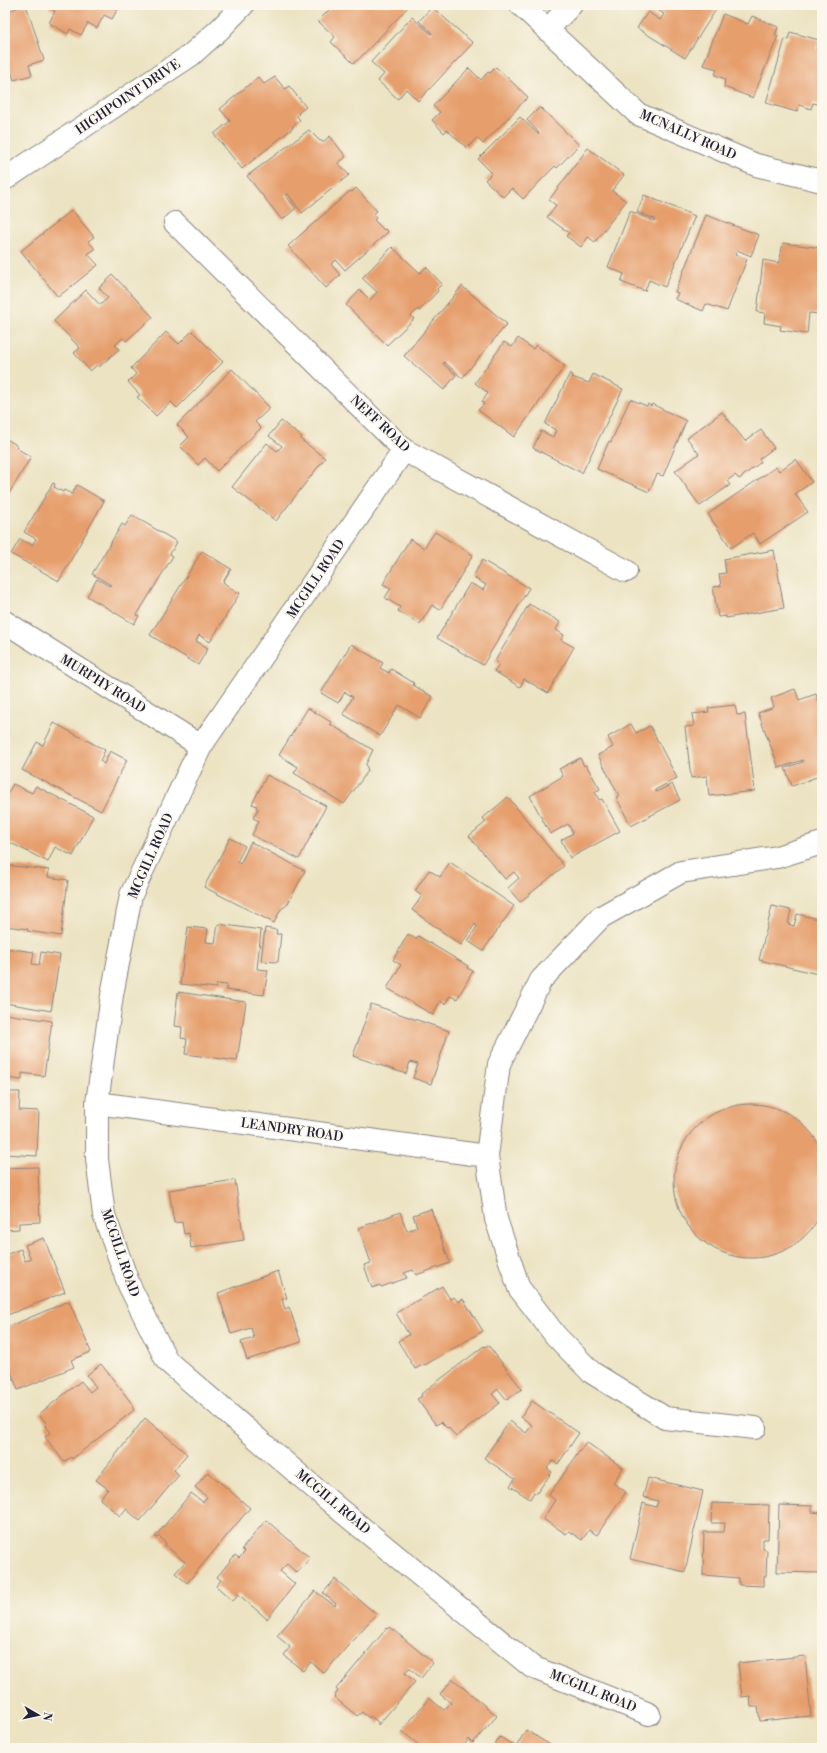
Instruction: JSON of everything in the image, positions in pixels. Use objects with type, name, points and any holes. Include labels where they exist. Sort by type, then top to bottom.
[{"type":"street","name":"HIGHPOINT DRIVE","points":[[5,179],[191,55],[220,30],[243,5]]},
{"type":"street","name":"MCNALLY ROAD","points":[[521,5],[638,114],[756,165],[822,181]]},
{"type":"street","points":[[547,30],[571,5]]},
{"type":"street","name":"NEFF ROAD","points":[[175,222],[404,450],[626,571]]},
{"type":"street","name":"MCGILL ROAD","points":[[404,450],[201,746],[131,894],[112,995],[97,1103],[97,1158],[104,1215],[129,1285],[167,1361],[340,1510],[532,1666],[649,1714]]},
{"type":"street","name":"MURPHY ROAD","points":[[5,622],[201,746]]},
{"type":"street","points":[[755,1428],[665,1418],[591,1372],[576,1357],[556,1336],[519,1288],[496,1219],[487,1156],[499,1064],[541,980],[601,917],[681,872],[777,857],[822,843]]},
{"type":"street","name":"LEANDRY ROAD","points":[[97,1103],[487,1156]]},
{"type":"building","points":[[26,5],[44,60],[29,65],[32,75],[14,80],[11,71],[5,73],[5,12]]},
{"type":"building","points":[[51,5],[120,5],[112,19],[104,15],[97,28],[88,23],[81,35],[70,29],[68,34],[49,23],[55,11],[49,8]]},
{"type":"building","points":[[334,5],[410,5],[359,59],[353,63],[331,42],[335,37],[318,21]]},
{"type":"building","points":[[654,5],[719,5],[685,58],[637,28],[648,12],[660,20],[664,14],[653,7]]},
{"type":"building","points":[[432,7],[473,43],[418,101],[406,89],[398,99],[378,81],[384,74],[371,62],[412,17],[431,34],[432,33],[419,21]]},
{"type":"building","points":[[723,14],[748,24],[752,16],[778,27],[775,36],[778,36],[753,98],[724,87],[725,79],[715,75],[717,69],[703,65]]},
{"type":"building","points":[[790,32],[819,40],[816,49],[822,51],[822,105],[813,103],[811,109],[799,105],[797,112],[766,103],[785,39],[788,40]]},
{"type":"building","points":[[496,67],[528,97],[483,144],[477,138],[467,148],[447,130],[444,133],[432,120],[440,112],[433,106],[469,68],[481,80],[488,72],[490,73]]},
{"type":"building","points":[[258,77],[264,84],[275,77],[285,89],[289,86],[306,107],[298,113],[299,114],[297,116],[300,120],[292,127],[293,128],[242,169],[214,134],[230,121],[220,109]]},
{"type":"building","points":[[540,107],[579,145],[557,168],[555,166],[523,199],[512,188],[503,197],[485,180],[492,173],[478,159],[520,117],[538,134],[539,133],[527,120]]},
{"type":"building","points":[[309,130],[323,142],[330,136],[346,157],[338,163],[349,175],[302,213],[287,193],[285,195],[296,208],[282,220],[247,176]]},
{"type":"building","points":[[588,148],[624,175],[612,191],[626,201],[595,242],[588,237],[581,247],[566,236],[569,233],[547,217],[556,205],[549,200]]},
{"type":"building","points":[[356,188],[377,211],[373,214],[376,218],[374,220],[388,232],[345,270],[336,260],[331,264],[340,275],[326,288],[288,246],[350,191],[352,192]]},
{"type":"building","points":[[644,195],[695,216],[665,287],[649,280],[645,291],[621,282],[624,274],[608,267],[630,211],[654,221],[655,219],[637,212]]},
{"type":"building","points":[[72,210],[94,237],[88,241],[95,249],[88,254],[98,265],[58,297],[21,251]]},
{"type":"building","points":[[706,215],[759,235],[751,256],[737,250],[735,255],[747,259],[727,311],[706,304],[703,311],[675,299],[678,293],[675,292]]},
{"type":"building","points":[[783,243],[822,248],[822,293],[819,314],[809,313],[807,334],[780,330],[781,326],[764,323],[765,313],[757,312],[763,260],[779,263]]},
{"type":"building","points":[[392,247],[420,273],[426,267],[442,284],[437,289],[438,291],[419,311],[418,309],[411,316],[414,319],[387,345],[346,305],[360,290],[370,300],[377,292],[362,278]]},
{"type":"building","points":[[113,275],[153,317],[126,341],[123,338],[115,345],[119,349],[99,367],[97,365],[90,371],[74,353],[80,348],[54,321],[86,290],[100,305],[108,298],[99,288]]},
{"type":"building","points":[[462,286],[507,324],[462,378],[444,362],[443,364],[456,375],[444,390],[404,356]]},
{"type":"building","points":[[192,331],[223,362],[177,408],[171,402],[156,416],[137,397],[140,395],[128,382],[136,374],[131,368],[166,332],[179,344]]},
{"type":"building","points":[[518,338],[533,349],[536,345],[565,366],[514,437],[478,410],[484,404],[482,402],[488,393],[475,383],[504,342],[512,347]]},
{"type":"building","points":[[232,369],[270,408],[255,422],[261,428],[217,471],[205,458],[198,465],[180,446],[189,437],[177,425]]},
{"type":"building","points":[[570,373],[573,375],[572,377],[589,383],[593,374],[623,389],[582,473],[533,448],[541,431],[553,437],[556,430],[545,424]]},
{"type":"building","points":[[630,399],[647,406],[648,404],[651,406],[652,404],[686,421],[663,476],[657,474],[649,492],[597,469]]},
{"type":"building","points":[[722,412],[745,441],[761,430],[774,448],[759,459],[761,462],[739,479],[735,475],[727,481],[730,485],[700,506],[675,471],[699,454],[687,438]]},
{"type":"building","points":[[281,421],[302,437],[300,439],[325,458],[276,521],[232,487],[267,443],[277,451],[282,446],[269,436]]},
{"type":"building","points":[[5,438],[15,444],[18,449],[31,457],[5,500]]},
{"type":"building","points":[[796,459],[812,482],[795,494],[808,512],[760,544],[753,533],[731,548],[708,514],[776,467],[779,471]]},
{"type":"building","points":[[53,483],[55,484],[54,487],[63,492],[64,490],[72,494],[77,485],[104,501],[59,581],[11,554],[20,539],[32,545],[36,539],[24,532]]},
{"type":"building","points":[[132,515],[177,542],[170,554],[173,556],[137,615],[139,616],[134,624],[87,596],[97,579],[109,586],[111,585],[92,574],[122,524],[125,526]]},
{"type":"building","points":[[435,532],[473,555],[440,610],[432,605],[420,624],[398,611],[400,607],[385,598],[391,588],[383,584],[410,539],[424,548]]},
{"type":"building","points":[[774,550],[784,608],[726,618],[726,616],[718,617],[713,587],[721,586],[719,574],[726,573],[724,559]]},
{"type":"building","points":[[202,551],[231,569],[223,582],[237,593],[238,591],[240,593],[210,642],[199,635],[196,641],[208,648],[198,665],[150,635]]},
{"type":"building","points":[[482,560],[529,588],[483,665],[437,638],[470,583],[483,590],[486,585],[473,577]]},
{"type":"building","points":[[529,604],[560,622],[556,630],[564,635],[561,640],[574,647],[548,693],[524,679],[520,687],[494,671],[499,664],[495,661]]},
{"type":"building","points":[[351,644],[383,663],[380,668],[389,673],[391,669],[433,697],[420,718],[399,705],[380,736],[343,714],[353,697],[345,692],[338,703],[321,693]]},
{"type":"building","points":[[795,689],[799,700],[816,694],[822,711],[822,775],[792,786],[785,768],[803,762],[803,760],[779,768],[758,713],[774,707],[771,698]]},
{"type":"building","points":[[735,705],[737,715],[745,714],[755,791],[709,796],[707,776],[691,778],[685,727],[694,726],[692,714],[709,712],[708,708]]},
{"type":"building","points":[[308,708],[331,722],[330,724],[373,750],[366,764],[368,771],[344,804],[294,773],[298,767],[279,755]]},
{"type":"building","points":[[54,723],[105,750],[100,761],[104,764],[110,751],[127,760],[101,811],[22,770],[37,742],[43,745]]},
{"type":"building","points":[[631,724],[636,733],[650,726],[677,778],[655,790],[656,792],[672,784],[680,800],[631,826],[616,797],[619,796],[598,755],[613,747],[608,737]]},
{"type":"building","points":[[580,758],[584,766],[586,765],[600,789],[595,792],[599,800],[602,799],[620,831],[570,858],[561,840],[573,833],[568,824],[550,834],[530,796],[563,776],[559,769]]},
{"type":"building","points":[[267,775],[326,806],[299,859],[252,835],[259,821],[253,818],[258,809],[256,808],[257,806],[252,804]]},
{"type":"building","points":[[13,784],[32,793],[36,786],[93,816],[73,856],[55,847],[48,862],[5,840],[7,831],[5,830],[5,798]]},
{"type":"building","points":[[508,797],[564,866],[520,902],[508,888],[519,878],[514,872],[505,879],[469,836],[486,822],[483,818]]},
{"type":"building","points":[[230,838],[245,846],[237,862],[240,864],[251,842],[305,871],[287,905],[281,909],[274,923],[204,887]]},
{"type":"building","points":[[450,862],[514,906],[483,951],[468,941],[477,926],[475,924],[461,945],[412,910],[422,896],[415,891],[429,870],[440,877]]},
{"type":"building","points":[[5,865],[49,870],[48,877],[68,880],[61,936],[5,926]]},
{"type":"building","points":[[772,906],[791,910],[788,924],[794,926],[797,914],[822,920],[822,975],[759,960]]},
{"type":"building","points":[[218,924],[261,930],[257,969],[268,970],[264,995],[226,990],[227,985],[217,984],[216,988],[180,984],[188,927],[208,929],[206,942],[215,943]]},
{"type":"building","points":[[265,928],[277,930],[276,934],[281,934],[278,962],[261,961]]},
{"type":"building","points":[[408,934],[416,939],[418,936],[468,966],[467,968],[473,971],[457,999],[450,996],[445,1004],[440,1001],[433,1015],[387,988],[401,965],[393,960]]},
{"type":"building","points":[[5,948],[34,952],[32,964],[39,965],[41,952],[60,955],[51,1011],[5,1003]]},
{"type":"building","points":[[178,992],[246,1002],[237,1061],[185,1054],[187,1039],[181,1038],[182,1027],[174,1026]]},
{"type":"building","points":[[371,1004],[449,1031],[431,1084],[413,1078],[418,1064],[410,1062],[406,1074],[353,1056]]},
{"type":"building","points":[[5,1014],[52,1021],[44,1076],[22,1073],[22,1080],[5,1078]]},
{"type":"building","points":[[5,1092],[20,1092],[19,1110],[39,1111],[37,1156],[5,1154]]},
{"type":"building","points":[[743,1104],[759,1104],[773,1107],[787,1113],[800,1121],[811,1132],[825,1159],[828,1181],[827,1196],[819,1217],[811,1230],[800,1241],[773,1255],[759,1258],[743,1258],[729,1255],[715,1249],[702,1241],[691,1230],[677,1203],[674,1189],[674,1173],[677,1159],[683,1145],[691,1132],[702,1121],[729,1107]]},
{"type":"building","points":[[38,1167],[40,1222],[19,1223],[19,1229],[5,1230],[5,1168]]},
{"type":"building","points":[[235,1180],[244,1240],[191,1248],[189,1233],[184,1234],[182,1222],[174,1223],[169,1190]]},
{"type":"building","points":[[431,1209],[450,1263],[416,1275],[413,1270],[404,1273],[407,1278],[381,1287],[380,1285],[372,1288],[364,1265],[371,1263],[359,1228],[400,1212],[407,1231],[417,1227],[413,1215]]},
{"type":"building","points":[[44,1238],[65,1292],[5,1316],[5,1255],[21,1249],[25,1261],[31,1259],[25,1245]]},
{"type":"building","points":[[278,1271],[287,1298],[282,1299],[285,1309],[289,1307],[301,1342],[247,1360],[241,1342],[254,1338],[251,1328],[231,1334],[218,1293]]},
{"type":"building","points":[[442,1286],[450,1299],[454,1297],[458,1302],[463,1299],[483,1331],[425,1365],[415,1369],[398,1341],[409,1335],[396,1313]]},
{"type":"building","points":[[69,1301],[91,1352],[71,1360],[74,1367],[18,1390],[10,1369],[5,1371],[5,1328]]},
{"type":"building","points":[[488,1345],[522,1389],[507,1400],[498,1389],[492,1394],[500,1403],[456,1437],[448,1427],[447,1428],[441,1422],[436,1425],[417,1399],[422,1396],[421,1394],[484,1346],[485,1347]]},
{"type":"building","points":[[101,1364],[133,1405],[132,1407],[134,1410],[72,1459],[71,1457],[64,1462],[45,1437],[50,1433],[45,1426],[47,1424],[39,1414],[81,1381],[90,1392],[96,1387],[87,1375]]},
{"type":"building","points":[[532,1401],[579,1433],[558,1464],[553,1461],[547,1468],[552,1472],[536,1494],[534,1492],[530,1499],[510,1486],[515,1479],[484,1458],[510,1421],[526,1433],[532,1425],[521,1417]]},
{"type":"building","points":[[145,1418],[187,1454],[174,1470],[179,1475],[140,1521],[126,1509],[120,1516],[100,1499],[108,1489],[96,1480]]},
{"type":"building","points":[[586,1442],[623,1468],[613,1483],[626,1492],[597,1535],[589,1530],[582,1540],[569,1531],[566,1534],[543,1519],[555,1500],[549,1495]]},
{"type":"building","points":[[208,1472],[250,1508],[187,1583],[175,1573],[185,1562],[165,1545],[166,1543],[159,1536],[157,1538],[155,1537],[191,1493],[203,1502],[207,1497],[195,1487]]},
{"type":"building","points":[[648,1478],[703,1491],[685,1572],[630,1559],[643,1503],[656,1507],[658,1501],[643,1497]]},
{"type":"building","points":[[712,1503],[769,1505],[768,1539],[763,1539],[763,1549],[767,1550],[764,1586],[739,1585],[739,1578],[703,1575],[704,1532],[724,1532],[725,1523],[711,1523]]},
{"type":"building","points":[[779,1505],[812,1506],[812,1512],[822,1513],[822,1573],[777,1572]]},
{"type":"building","points":[[266,1520],[310,1558],[297,1573],[287,1564],[280,1571],[295,1584],[267,1619],[238,1594],[233,1601],[216,1586],[221,1580],[217,1577],[235,1555],[239,1558],[245,1552],[242,1549]]},
{"type":"building","points":[[335,1579],[376,1614],[324,1673],[311,1662],[303,1671],[284,1655],[290,1647],[277,1636],[315,1591],[335,1606],[336,1604],[323,1593]]},
{"type":"building","points":[[390,1627],[433,1663],[421,1678],[409,1668],[405,1673],[415,1682],[378,1725],[378,1722],[370,1716],[369,1718],[362,1712],[357,1716],[334,1697],[338,1691],[336,1689],[387,1628],[388,1629]]},
{"type":"building","points":[[805,1656],[811,1716],[760,1721],[758,1707],[751,1707],[750,1696],[742,1697],[738,1663]]},
{"type":"building","points":[[453,1679],[497,1716],[473,1743],[469,1739],[462,1748],[418,1748],[420,1746],[402,1731],[429,1698],[444,1710],[451,1703],[440,1694]]},
{"type":"building","points":[[526,1730],[555,1748],[493,1748],[500,1737],[516,1747]]}]
